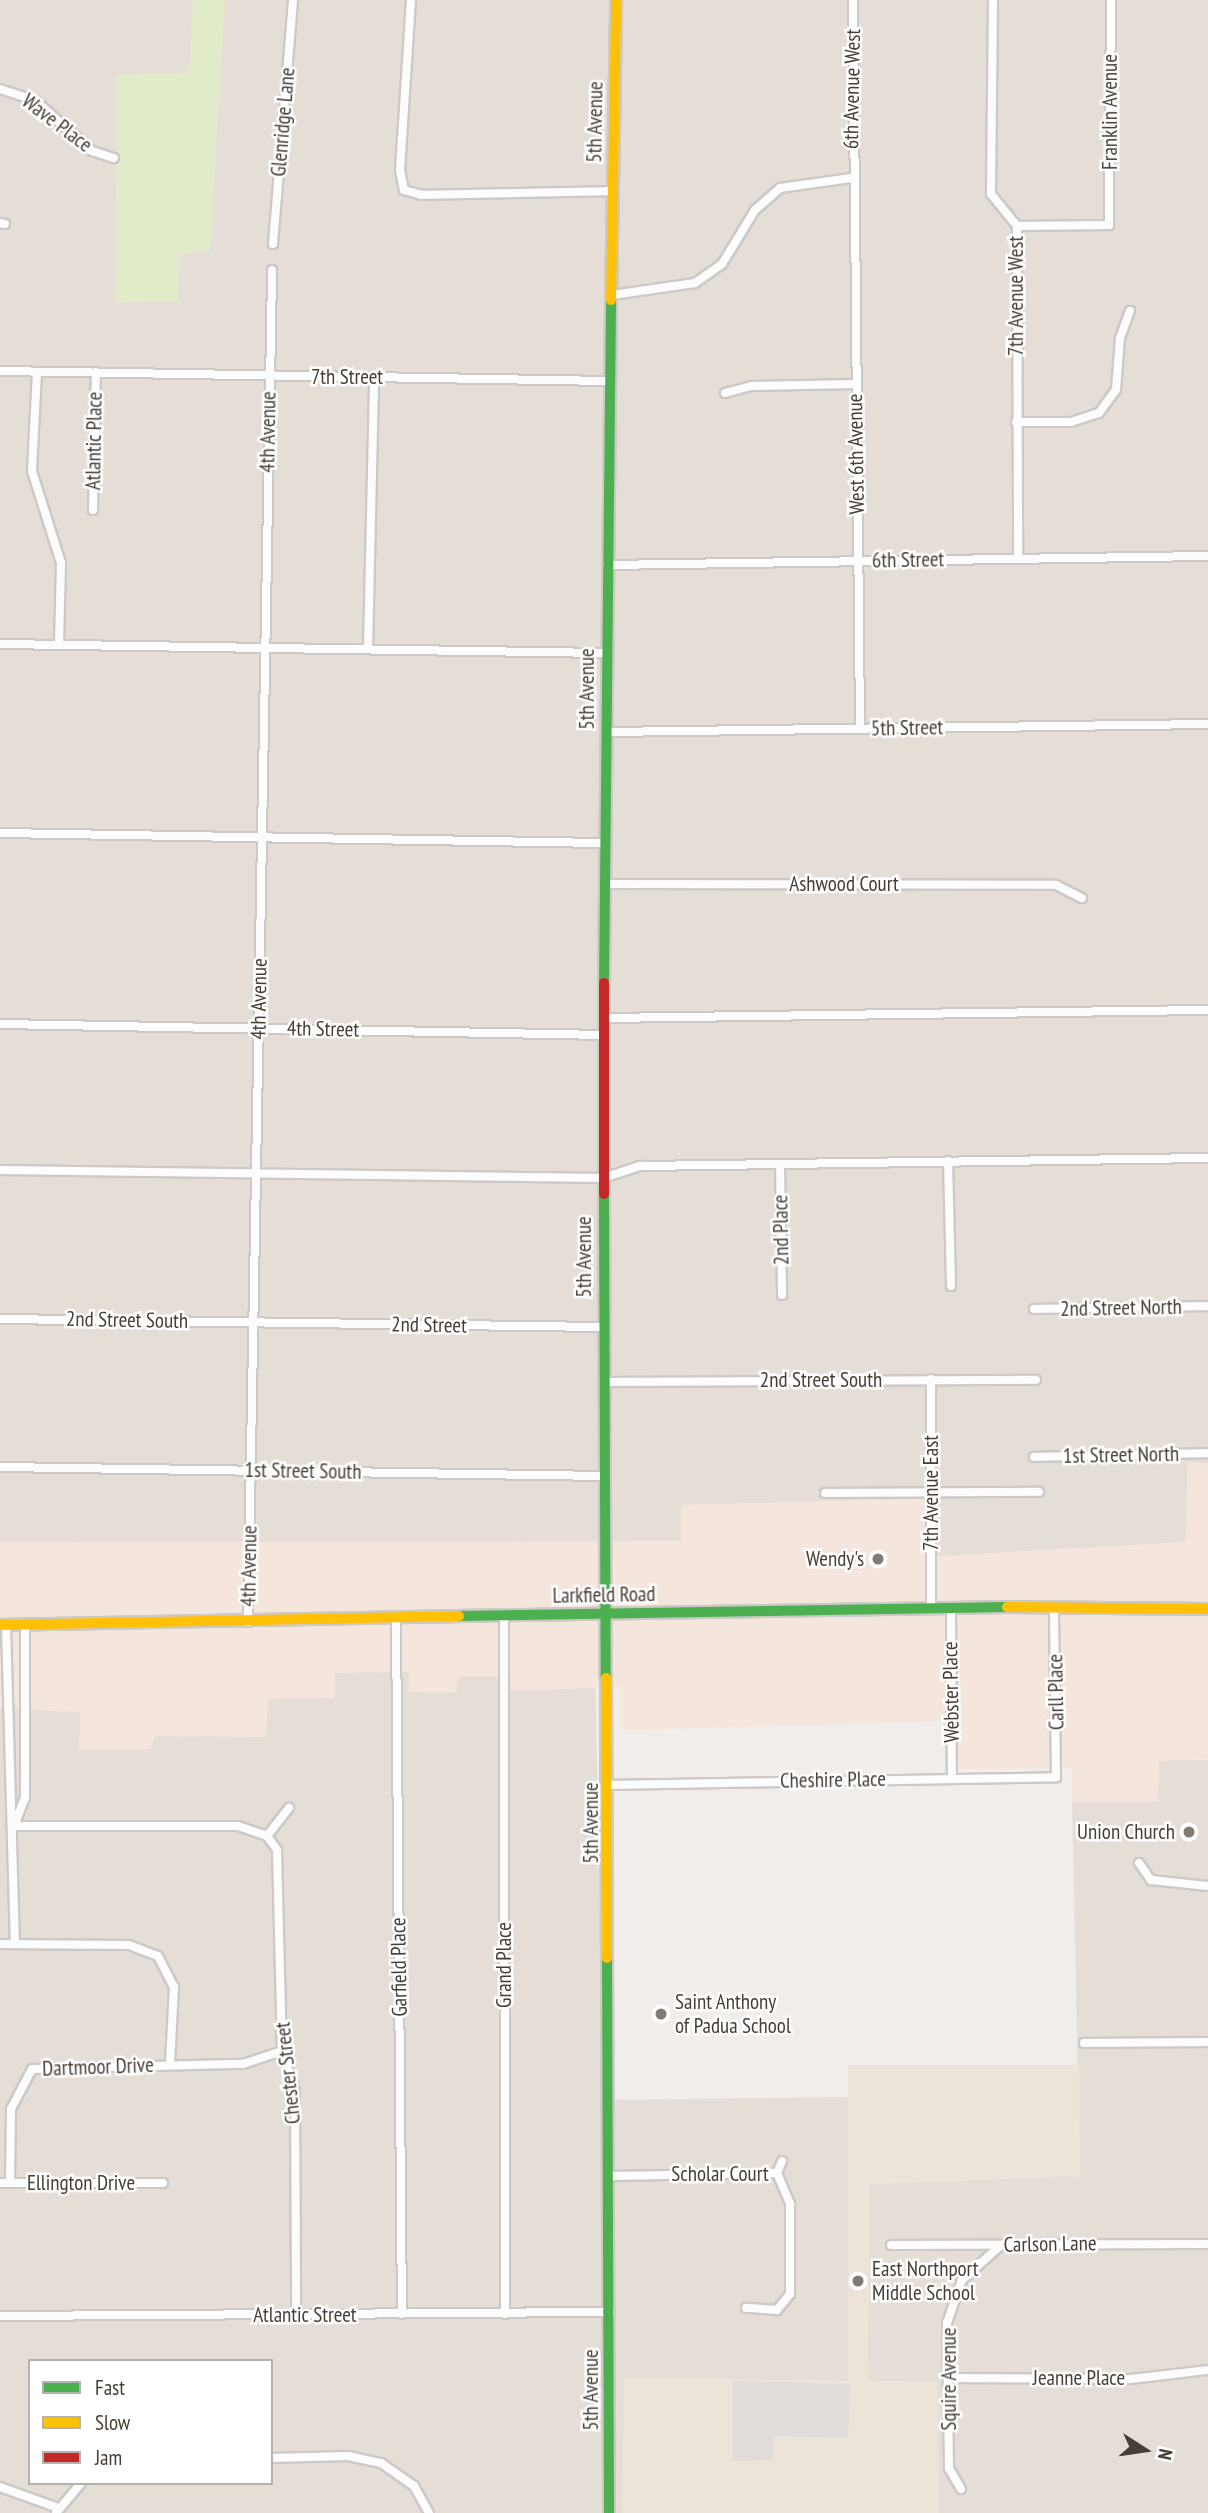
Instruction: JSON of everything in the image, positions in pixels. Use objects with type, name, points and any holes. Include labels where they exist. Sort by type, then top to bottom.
[{"type":"street","name":"Glenridge Lane","points":[[273,244],[293,0]]},
{"type":"street","points":[[411,0],[400,170],[404,190],[421,195],[613,191]]},
{"type":"street","name":"5th Avenue","points":[[609,2513],[612,2176],[604,1327],[603,843],[616,0]]},
{"type":"street","name":"6th Avenue West","points":[[851,178],[853,0]]},
{"type":"street","name":"7th Avenue West","points":[[993,0],[991,194],[1017,226],[1018,559]]},
{"type":"street","name":"Franklin Avenue","points":[[1017,226],[1109,225],[1111,0]]},
{"type":"street","name":"Wave Place","points":[[0,89],[36,101],[92,151],[114,158]]},
{"type":"street","points":[[612,296],[695,283],[722,264],[755,210],[780,188],[851,178]]},
{"type":"street","name":"West 6th Avenue","points":[[851,178],[860,729]]},
{"type":"street","points":[[269,377],[272,270]]},
{"type":"street","points":[[1016,422],[1071,422],[1099,413],[1116,390],[1120,338],[1130,311]]},
{"type":"street","name":"7th Street","points":[[0,371],[609,381]]},
{"type":"street","points":[[37,372],[32,471],[61,562],[59,645]]},
{"type":"street","name":"Atlantic Place","points":[[93,510],[96,372]]},
{"type":"street","name":"4th Avenue","points":[[248,1622],[269,377]]},
{"type":"street","points":[[368,649],[374,377]]},
{"type":"street","points":[[726,393],[752,386],[855,384]]},
{"type":"street","name":"6th Street","points":[[607,565],[1208,556]]},
{"type":"street","points":[[0,644],[606,653]]},
{"type":"street","name":"5th Street","points":[[606,732],[1208,724]]},
{"type":"street","points":[[0,833],[603,843]]},
{"type":"street","name":"Ashwood Court","points":[[604,884],[1056,885],[1082,898]]},
{"type":"street","points":[[603,1018],[1208,1010]]},
{"type":"street","name":"4th Street","points":[[0,1024],[604,1035]]},
{"type":"street","points":[[0,1170],[603,1178],[640,1167],[1208,1158]]},
{"type":"street","points":[[947,1161],[951,1286]]},
{"type":"street","name":"2nd Place","points":[[780,1164],[782,1295]]},
{"type":"street","name":"2nd Street North","points":[[1034,1309],[1208,1306]]},
{"type":"street","name":"2nd Street South","points":[[0,1319],[253,1322]]},
{"type":"street","name":"2nd Street","points":[[253,1322],[604,1327]]},
{"type":"street","name":"7th Avenue East","points":[[931,1380],[931,1607]]},
{"type":"street","name":"2nd Street South","points":[[605,1382],[1037,1380]]},
{"type":"street","name":"1st Street North","points":[[1034,1457],[1208,1453]]},
{"type":"street","name":"1st Street South","points":[[0,1467],[606,1476]]},
{"type":"street","points":[[825,1493],[1039,1492]]},
{"type":"street","name":"Larkfield Road","points":[[3,1625],[931,1607],[1208,1609]]},
{"type":"street","name":"Webster Place","points":[[951,1607],[952,1777]]},
{"type":"street","name":"Carll Place","points":[[1055,1607],[1056,1777]]},
{"type":"street","name":"Grand Place","points":[[504,1616],[505,2314]]},
{"type":"street","name":"Garfield Place","points":[[396,1619],[402,2314]]},
{"type":"street","points":[[3,1625],[7,1805],[14,1826],[15,1943]]},
{"type":"street","points":[[14,1826],[25,1798],[25,1625]]},
{"type":"street","points":[[6,1695],[24,1695]]},
{"type":"street","name":"Cheshire Place","points":[[610,1785],[1056,1777]]},
{"type":"street","points":[[14,1826],[237,1826],[267,1836],[289,1808]]},
{"type":"street","name":"Chester Street","points":[[267,1836],[281,1865],[282,2051],[295,2091],[296,2315]]},
{"type":"street","points":[[1139,1863],[1151,1880],[1208,1886]]},
{"type":"street","points":[[0,1944],[129,1945],[158,1956],[174,1987],[170,2064]]},
{"type":"street","points":[[1084,2043],[1208,2042]]},
{"type":"street","name":"Dartmoor Drive","points":[[10,2183],[11,2109],[33,2069],[243,2064],[282,2051]]},
{"type":"street","points":[[777,2173],[782,2161]]},
{"type":"street","name":"Scholar Court","points":[[612,2176],[777,2173],[790,2204],[790,2294],[777,2310],[746,2308]]},
{"type":"street","name":"Ellington Drive","points":[[0,2183],[163,2183]]},
{"type":"street","name":"Carlson Lane","points":[[891,2245],[1208,2244]]},
{"type":"street","name":"Squire Avenue","points":[[961,2489],[949,2468],[948,2378],[953,2297],[974,2263],[1001,2245]]},
{"type":"street","name":"Atlantic Street","points":[[0,2316],[610,2312]]},
{"type":"street","name":"Jeanne Place","points":[[948,2378],[1131,2379],[1208,2370]]},
{"type":"street","points":[[273,2458],[348,2456],[380,2463],[414,2486],[429,2513]]},
{"type":"street","points":[[0,2487],[57,2510],[79,2485]]},
{"type":"shaded area","points":[[0,0],[1208,0],[1208,1463],[1188,1463],[1186,1542],[925,1557],[924,1499],[681,1505],[683,1602],[594,1604],[603,2100],[848,2097],[849,2381],[625,2378],[622,2513],[0,2513]]},
{"type":"shaded area","points":[[1188,1463],[1208,1463],[1208,1759],[1159,1761],[1158,1802],[1072,1802],[1072,1768],[958,1769],[957,1721],[621,1730],[621,1687],[510,1691],[511,1677],[458,1677],[456,1693],[409,1692],[409,1672],[335,1673],[335,1698],[269,1699],[265,1737],[155,1736],[150,1749],[79,1750],[80,1712],[0,1709],[0,1542],[681,1541],[681,1505],[924,1499],[925,1557],[1185,1542]]},
{"type":"shaded area","points":[[1159,1760],[1208,1760],[1208,2513],[939,2513],[937,2382],[868,2381],[869,2184],[1080,2176],[1072,1802],[1158,1802]]},
{"type":"shaded area","name":"East Northport Middle School","points":[[848,2065],[1079,2065],[1080,2176],[869,2184],[868,2381],[937,2382],[939,2513],[622,2513],[624,2378],[848,2381]]},
{"type":"shaded area","points":[[733,2381],[850,2384],[848,2438],[774,2436],[773,2460],[733,2461]]},
{"type":"green space","points":[[193,0],[225,0],[210,251],[179,254],[178,301],[116,302],[117,75],[189,73]]},
{"type":"traffic: fast","points":[[604,983],[611,300]]},
{"type":"traffic: fast","points":[[604,1194],[606,1678]]},
{"type":"traffic: fast","points":[[459,1616],[1007,1607]]},
{"type":"traffic: fast","points":[[607,1958],[609,2513]]},
{"type":"traffic: slow","points":[[611,300],[616,0]]},
{"type":"traffic: slow","points":[[1007,1607],[1208,1609]]},
{"type":"traffic: slow","points":[[0,1625],[459,1616]]},
{"type":"traffic: slow","points":[[606,1678],[607,1958]]},
{"type":"traffic: jam","points":[[604,983],[604,1194]]},
{"type":"place","name":"Wendy's","points":[[878,1559]]},
{"type":"place","name":"Union Church","points":[[1189,1832]]},
{"type":"place","name":"Saint Anthony of Padua School","points":[[661,2014]]},
{"type":"place","name":"East Northport Middle School","points":[[858,2281]]}]
